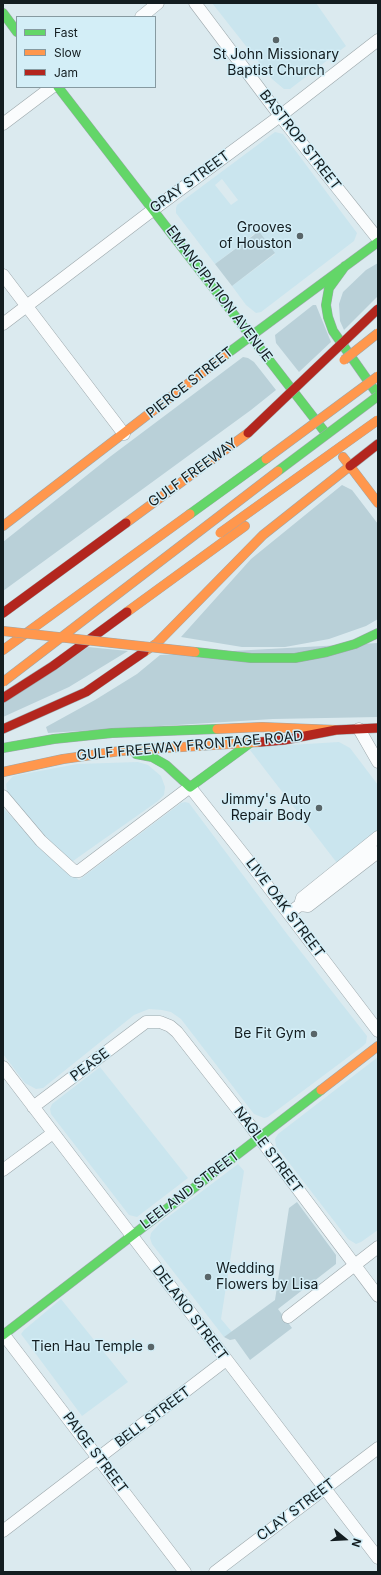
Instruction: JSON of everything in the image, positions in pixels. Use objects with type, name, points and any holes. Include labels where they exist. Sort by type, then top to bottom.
[{"type":"main road","points":[[3,13],[16,31]]},
{"type":"main road","name":"EMANCIPATION AVENUE","points":[[59,88],[154,209],[378,503]]},
{"type":"main road","name":"PIERCE STREET","points":[[3,526],[251,336],[378,242]]},
{"type":"main road","points":[[3,682],[83,622],[298,455],[378,396],[333,331],[328,317],[326,305],[329,288],[345,266]]},
{"type":"main road","points":[[248,433],[378,309]]},
{"type":"main road","points":[[378,327],[334,368],[378,333]]},
{"type":"main road","points":[[3,650],[378,376]]},
{"type":"main road","name":"GULF FREEWAY","points":[[3,613],[315,382]]},
{"type":"main road","points":[[174,566],[301,477],[378,420]]},
{"type":"main road","points":[[3,698],[53,666],[124,616],[378,429]]},
{"type":"main road","points":[[3,729],[86,692],[157,643],[263,535],[378,444]]},
{"type":"main road","points":[[83,622],[142,587]]},
{"type":"main road","points":[[3,631],[251,658],[296,658],[327,652],[355,644],[378,633]]},
{"type":"main road","points":[[3,748],[54,739],[112,733],[262,727],[336,730]]},
{"type":"main road","name":"GULF FREEWAY FRONTAGE ROAD","points":[[3,772],[63,759],[120,751],[284,740],[336,730],[378,728]]},
{"type":"main road","points":[[120,751],[152,757],[166,765],[190,788],[250,743]]},
{"type":"main road","name":"LEELAND STREET","points":[[3,1335],[378,1046]]},
{"type":"street","points":[[142,16],[158,3]]},
{"type":"street","name":"BASTROP STREET","points":[[195,3],[280,116],[378,239]]},
{"type":"street","name":"GRAY STREET","points":[[3,324],[154,209],[280,116],[378,40]]},
{"type":"street","points":[[3,124],[51,88]]},
{"type":"street","points":[[3,275],[124,434]]},
{"type":"street","points":[[359,729],[378,762]]},
{"type":"street","points":[[3,796],[41,841],[74,871],[79,871],[190,788]]},
{"type":"street","name":"LIVE OAK STREET","points":[[190,788],[289,913],[378,1030]]},
{"type":"street","points":[[289,913],[300,905],[302,898],[378,837]]},
{"type":"street","points":[[300,905],[308,906],[378,852]]},
{"type":"street","name":"PEASE","points":[[33,1107],[146,1022]]},
{"type":"street","name":"NAGLE STREET","points":[[146,1022],[160,1022],[170,1026],[177,1032],[259,1137],[378,1296]]},
{"type":"street","name":"DELANO STREET","points":[[3,1067],[378,1558]]},
{"type":"street","points":[[3,1170],[53,1133]]},
{"type":"street","points":[[288,1317],[378,1247]]},
{"type":"street","name":"PAIGE STREET","points":[[3,1335],[185,1572]]},
{"type":"street","name":"BELL STREET","points":[[3,1531],[226,1360]]},
{"type":"street","name":"CLAY STREET","points":[[215,1572],[378,1448]]},
{"type":"shaded area","points":[[212,3],[316,3],[346,46],[290,89],[284,89],[272,79]]},
{"type":"shaded area","points":[[275,132],[283,134],[357,233],[354,241],[261,312],[256,313],[246,305],[232,286],[275,254],[258,231],[215,264],[176,213],[177,205]],"holes":[[[222,179],[238,200],[231,205],[215,185]]]},
{"type":"shaded area","points":[[258,230],[275,253],[232,286],[215,264],[254,235]]},
{"type":"shaded area","points":[[378,263],[378,296],[344,330],[340,321],[339,304],[343,292],[366,270]]},
{"type":"shaded area","points":[[313,305],[316,305],[331,342],[299,372],[276,343],[275,335]]},
{"type":"shaded area","points":[[243,357],[254,362],[276,390],[251,410],[3,591],[3,542],[111,456]]},
{"type":"shaded area","points":[[342,485],[352,490],[378,524],[378,619],[366,626],[329,639],[285,647],[242,647],[181,637],[251,559]]},
{"type":"shaded area","points":[[378,643],[378,717],[273,719],[48,733],[46,727],[95,700],[137,674],[160,655]]},
{"type":"shaded area","points":[[88,647],[128,651],[69,687],[3,717],[3,703]]},
{"type":"shaded area","points":[[339,742],[350,748],[378,785],[378,832],[337,863],[250,750],[257,747]]},
{"type":"shaded area","points":[[138,762],[148,765],[161,776],[165,787],[164,795],[158,801],[73,861],[69,862],[11,802],[7,790],[6,784],[13,776],[77,764]]},
{"type":"shaded area","points":[[181,803],[189,803],[287,934],[367,1036],[366,1043],[363,1046],[268,1117],[264,1118],[254,1114],[181,1019],[171,1012],[149,1009],[134,1015],[43,1088],[36,1089],[25,1083],[3,1054],[3,808],[54,859],[79,880]]},
{"type":"shaded area","points":[[378,1057],[378,1230],[356,1244],[348,1239],[276,1146],[275,1139],[278,1134]]},
{"type":"shaded area","points":[[100,1067],[188,1178],[137,1217],[129,1215],[51,1114],[50,1109],[52,1104]]},
{"type":"shaded area","points":[[238,1164],[244,1171],[221,1319],[232,1332],[224,1337],[152,1244],[150,1238],[151,1233],[160,1223]]},
{"type":"shaded area","points":[[297,1202],[336,1255],[336,1264],[278,1309],[292,1328],[250,1360],[235,1339],[230,1340],[224,1337],[275,1300],[289,1208]]},
{"type":"shaded area","points":[[61,1299],[128,1382],[82,1416],[21,1334]]},
{"type":"traffic: fast","points":[[3,13],[16,31]]},
{"type":"traffic: fast","points":[[59,88],[324,431]]},
{"type":"traffic: fast","points":[[224,356],[378,242]]},
{"type":"traffic: fast","points":[[345,266],[329,288],[326,305],[328,317],[333,331],[378,395]]},
{"type":"traffic: fast","points":[[278,471],[378,396]]},
{"type":"traffic: fast","points":[[190,514],[266,459]]},
{"type":"traffic: fast","points":[[195,652],[251,658],[295,658],[327,652],[355,644],[378,633]]},
{"type":"traffic: fast","points":[[3,748],[54,739],[112,733],[217,729]]},
{"type":"traffic: fast","points":[[136,754],[152,757],[166,765],[190,787],[250,743]]},
{"type":"traffic: fast","points":[[3,1335],[321,1090]]},
{"type":"traffic: slow","points":[[344,360],[378,333]]},
{"type":"traffic: slow","points":[[3,526],[224,356]]},
{"type":"traffic: slow","points":[[266,459],[378,376]]},
{"type":"traffic: slow","points":[[220,533],[378,420]]},
{"type":"traffic: slow","points":[[126,523],[248,433]]},
{"type":"traffic: slow","points":[[343,457],[378,503]]},
{"type":"traffic: slow","points":[[144,652],[157,643],[263,535],[350,466]]},
{"type":"traffic: slow","points":[[3,682],[278,471]]},
{"type":"traffic: slow","points":[[3,650],[190,514]]},
{"type":"traffic: slow","points":[[127,612],[245,526]]},
{"type":"traffic: slow","points":[[3,631],[195,652]]},
{"type":"traffic: slow","points":[[217,729],[262,727],[336,730]]},
{"type":"traffic: slow","points":[[3,772],[63,759],[120,751],[260,742]]},
{"type":"traffic: slow","points":[[321,1090],[378,1046]]},
{"type":"traffic: jam","points":[[248,433],[378,309]]},
{"type":"traffic: jam","points":[[350,466],[378,444]]},
{"type":"traffic: jam","points":[[3,613],[126,523]]},
{"type":"traffic: jam","points":[[3,698],[53,666],[127,612]]},
{"type":"traffic: jam","points":[[3,729],[86,692],[144,652]]},
{"type":"traffic: jam","points":[[260,742],[284,740],[336,730],[378,728]]},
{"type":"place","name":"St John Missionary Baptist Church","points":[[276,40]]},
{"type":"place","name":"Grooves of Houston","points":[[300,236]]},
{"type":"place","name":"Jimmy's Auto Repair Body","points":[[319,808]]},
{"type":"place","name":"Be Fit Gym","points":[[314,1034]]},
{"type":"place","name":"Wedding Flowers by Lisa","points":[[208,1277]]},
{"type":"place","name":"Tien Hau Temple","points":[[151,1347]]}]
